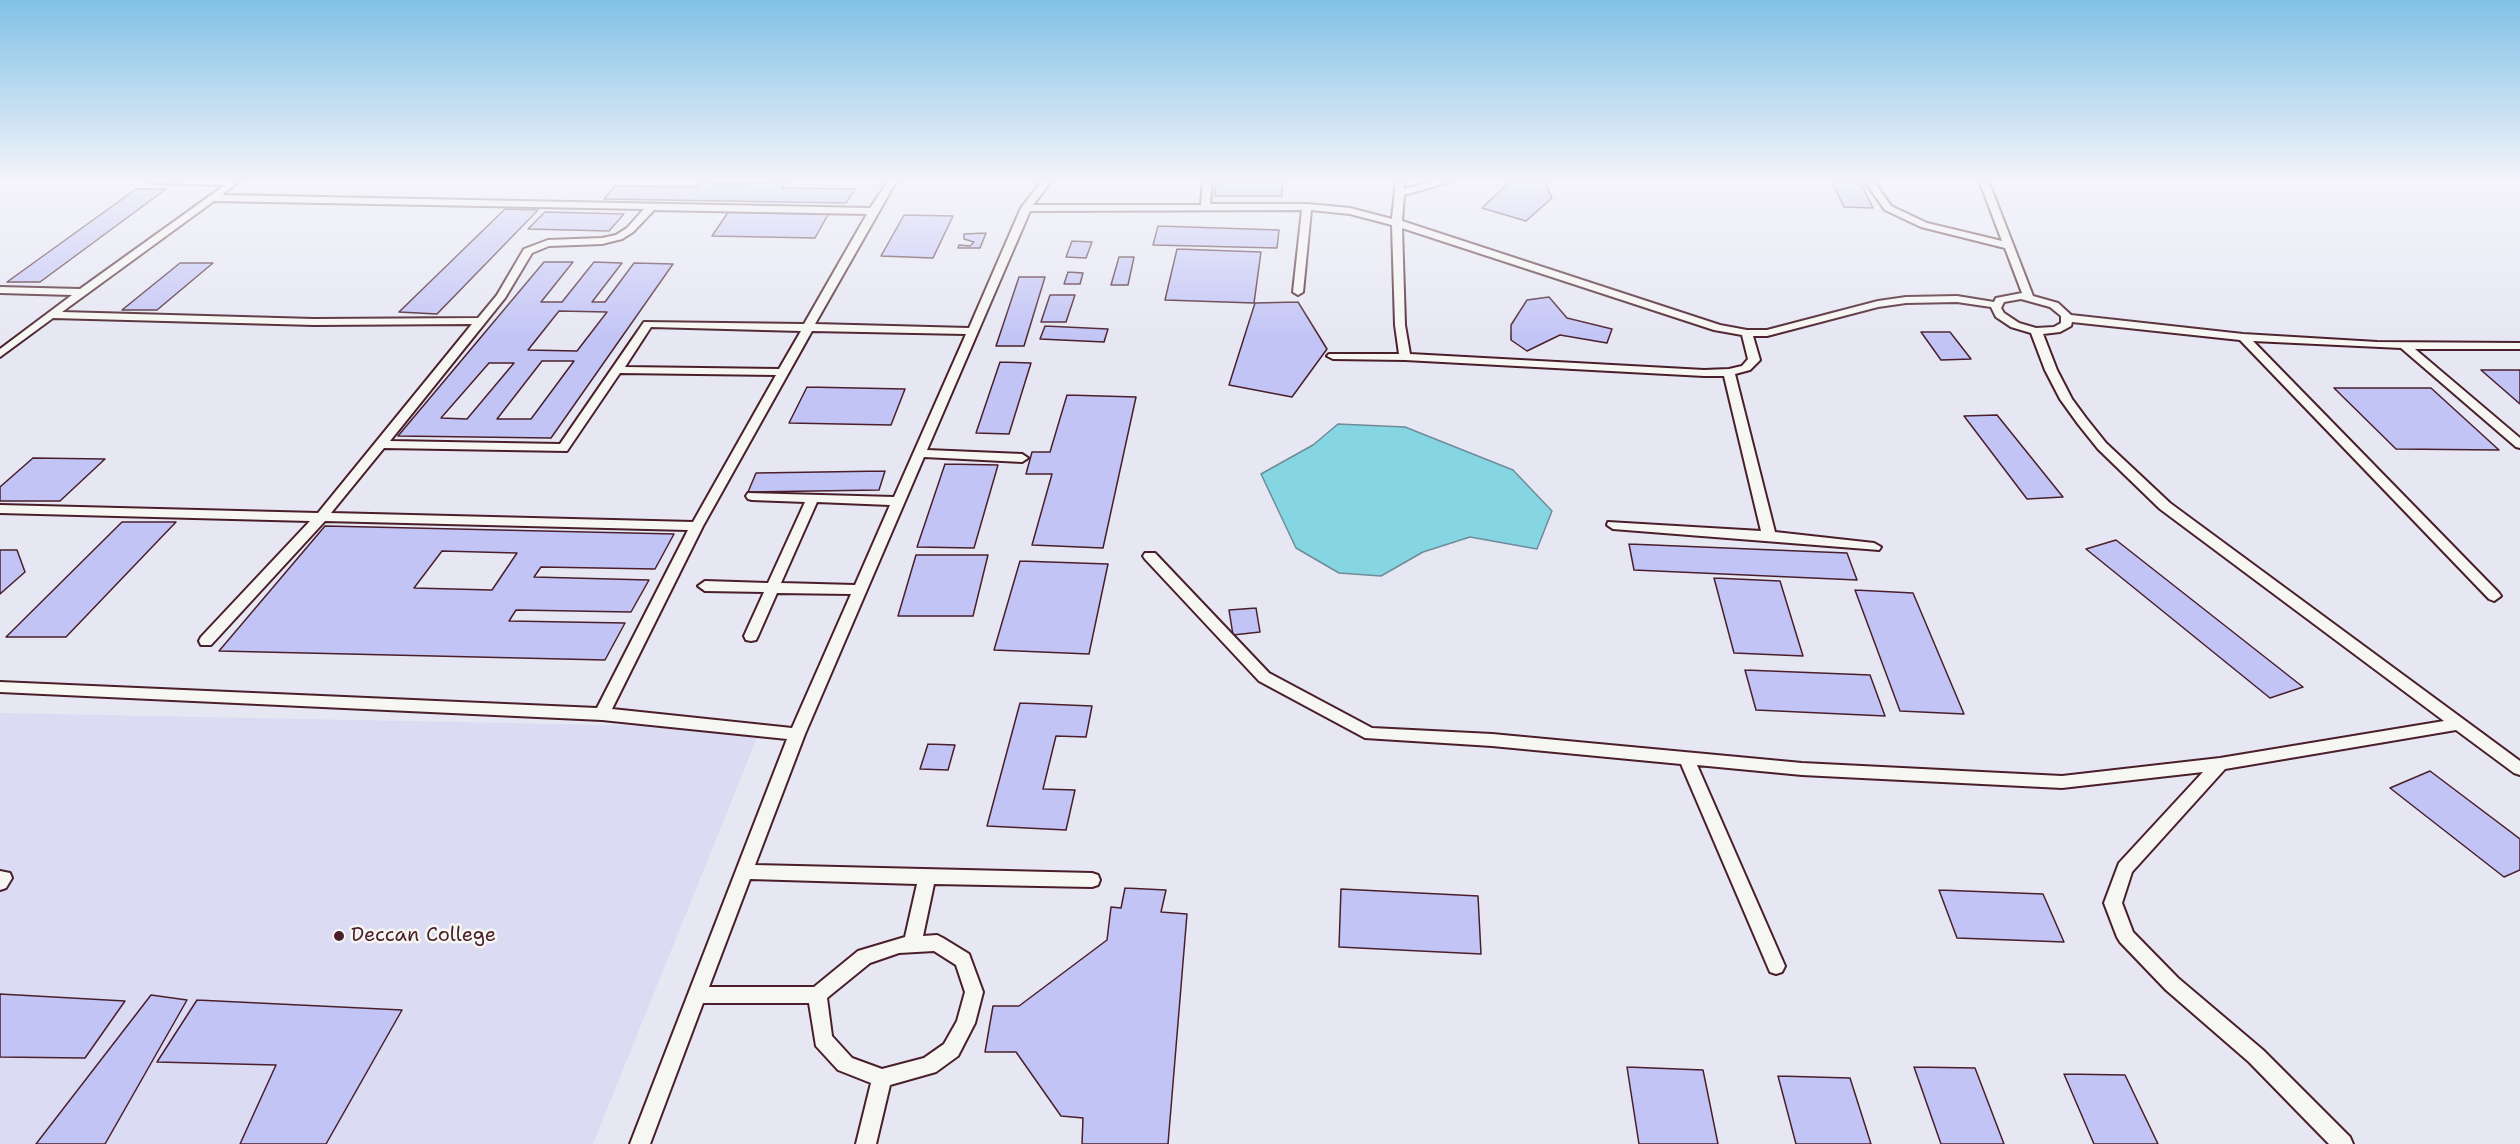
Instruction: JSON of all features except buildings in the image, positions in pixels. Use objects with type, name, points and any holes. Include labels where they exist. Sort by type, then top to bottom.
[{"type":"lane","points":[[0,354],[163,233]]},
{"type":"lane","points":[[206,641],[322,516],[501,296],[528,251],[548,243],[602,241],[625,233]]},
{"type":"lane","points":[[602,714],[697,526],[860,233]]},
{"type":"lane","points":[[640,1144],[797,734],[1015,233]]},
{"type":"lane","points":[[1298,292],[1304,233]]},
{"type":"lane","points":[[1397,233],[1400,325],[1405,357]]},
{"type":"lane","points":[[1429,233],[1718,328],[1747,333],[1767,333],[1878,304],[1906,300],[1958,299],[1996,305]]},
{"type":"lane","points":[[1958,233],[2009,246]]},
{"type":"lane","points":[[2004,233],[2028,297]]},
{"type":"lane","points":[[0,290],[81,292]]},
{"type":"lane","points":[[1996,305],[2000,300],[2009,297],[2028,297],[2054,305],[2068,318],[2243,338],[2404,345],[2520,346]]},
{"type":"lane","points":[[1996,305],[2000,315],[2009,322],[2036,331],[2061,329],[2067,324],[2068,318]]},
{"type":"lane","points":[[51,315],[314,322],[479,321]]},
{"type":"lane","points":[[380,444],[562,448],[648,324],[973,331]]},
{"type":"lane","points":[[2036,331],[2056,380],[2082,421],[2102,446],[2165,506],[2520,769]]},
{"type":"lane","points":[[1333,356],[1405,357],[1729,372],[1746,369],[1754,360],[1747,333]]},
{"type":"lane","points":[[2243,338],[2494,596]]},
{"type":"lane","points":[[2404,345],[2520,444]]},
{"type":"lane","points":[[617,370],[783,372]]},
{"type":"lane","points":[[1729,372],[1769,536]]},
{"type":"lane","points":[[919,453],[1022,458]]},
{"type":"lane","points":[[753,496],[899,501]]},
{"type":"lane","points":[[751,636],[813,498]]},
{"type":"lane","points":[[0,509],[697,526]]},
{"type":"lane","points":[[1613,525],[1769,536],[1874,547]]},
{"type":"lane","points":[[1150,556],[1264,677],[1370,734],[1492,740],[1802,770],[2062,782],[2220,764],[2458,724]]},
{"type":"lane","points":[[705,586],[860,590]]},
{"type":"lane","points":[[0,687],[602,714],[797,734]]},
{"type":"lane","points":[[1687,759],[1776,966]]},
{"type":"lane","points":[[2220,764],[2125,868],[2113,903],[2126,937],[2172,984],[2256,1056],[2343,1144]]},
{"type":"lane","points":[[744,872],[1092,880]]},
{"type":"lane","points":[[912,945],[927,877]]},
{"type":"lane","points":[[0,878],[4,878],[0,883]]},
{"type":"lane","points":[[697,995],[817,995],[864,957],[899,945],[937,943],[963,960],[974,992],[966,1023],[951,1050],[930,1066],[882,1078],[845,1064],[823,1040],[817,995]]},
{"type":"lane","points":[[866,1144],[882,1078]]},
{"type":"shaded area","name":"Deccan College","points":[[0,713],[761,728],[593,1144],[0,1144]]},
{"type":"water","points":[[1338,424],[1405,427],[1513,470],[1552,511],[1537,549],[1470,537],[1423,552],[1381,576],[1339,573],[1296,548],[1261,474],[1313,445]]},
{"type":"place","name":"Deccan College","points":[[339,936]]}]
